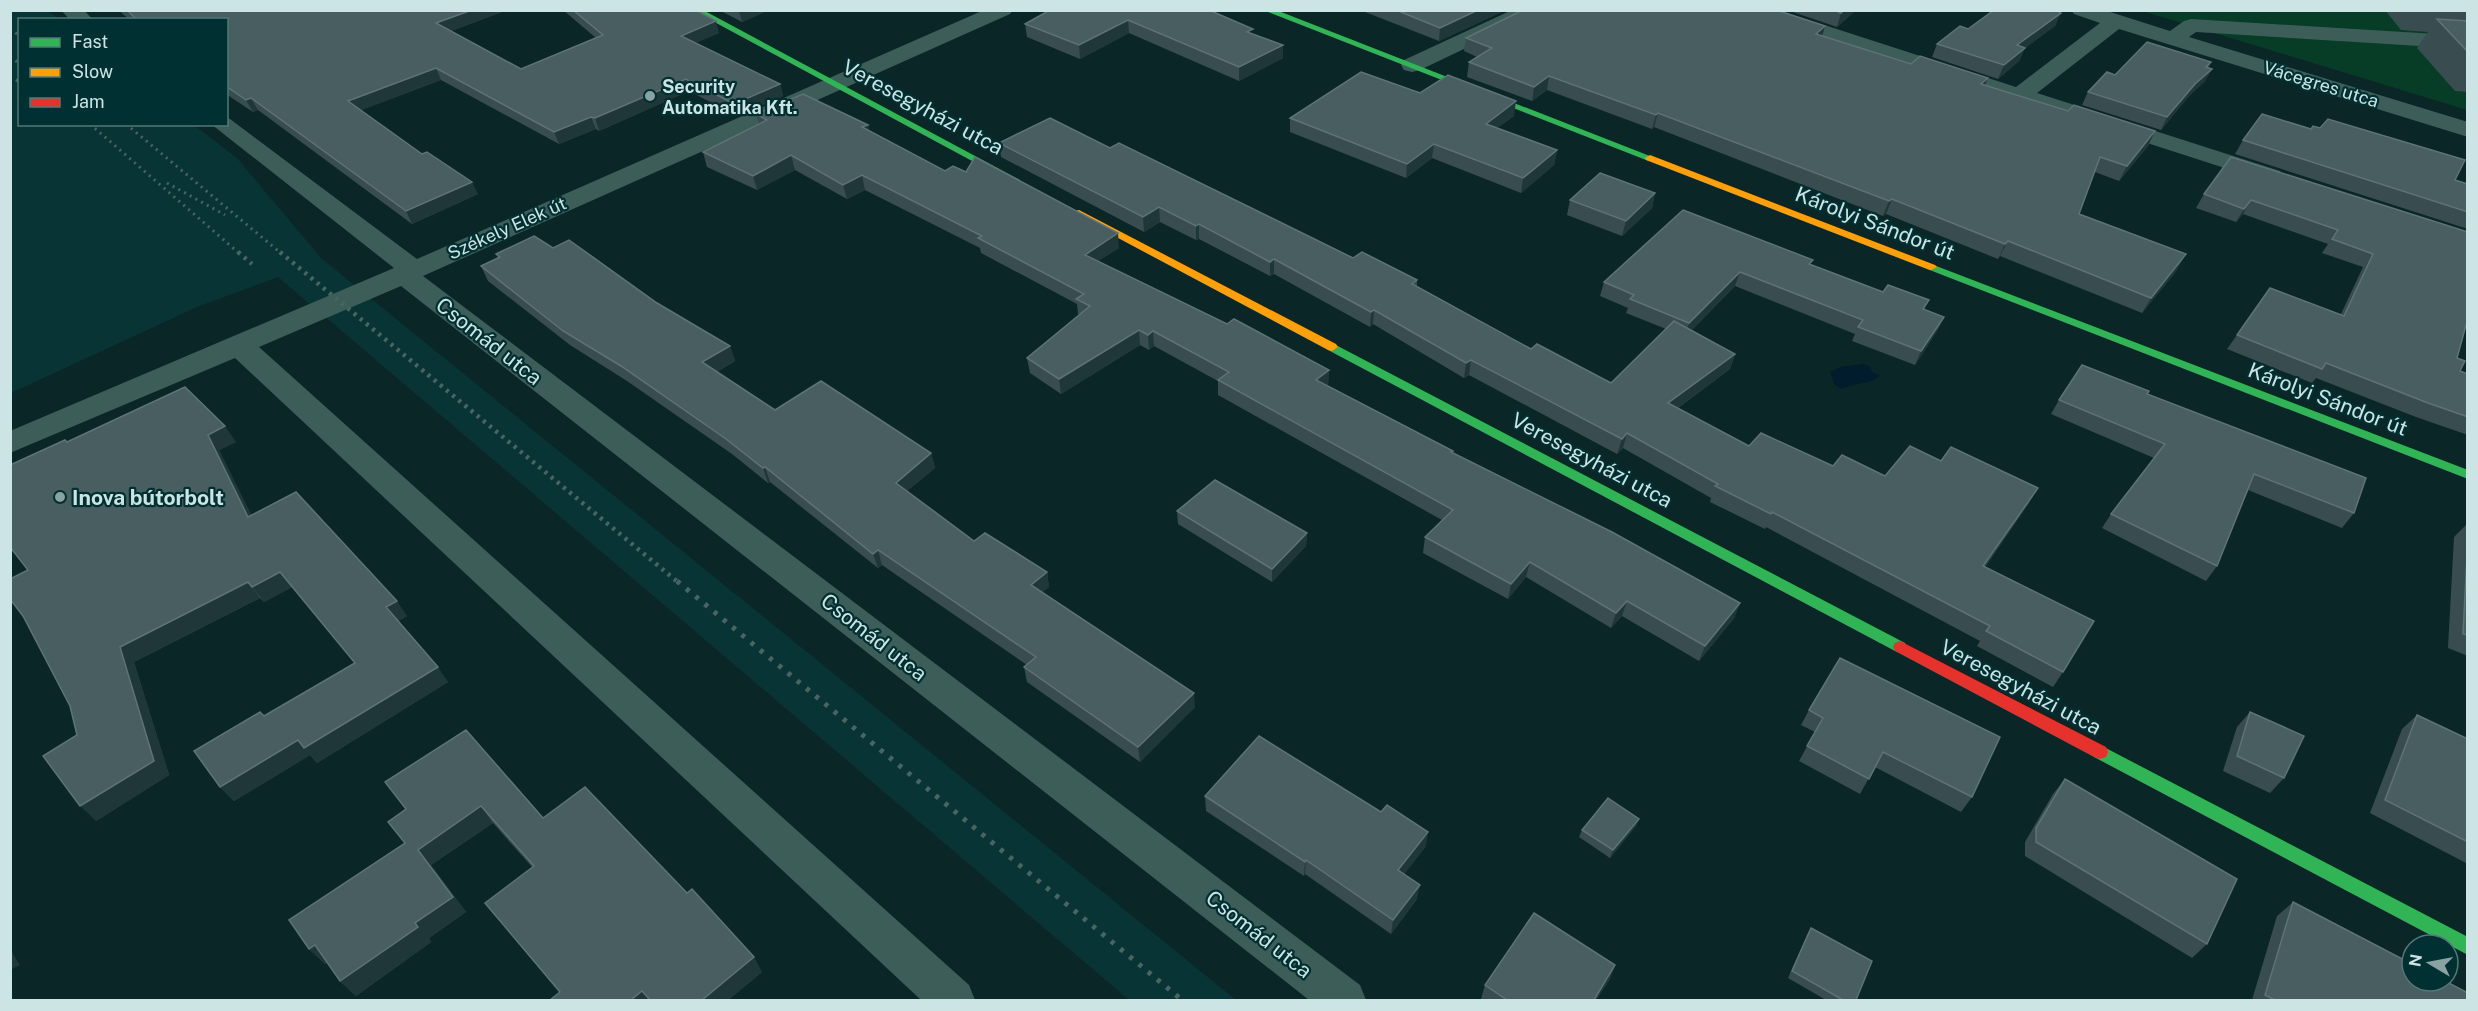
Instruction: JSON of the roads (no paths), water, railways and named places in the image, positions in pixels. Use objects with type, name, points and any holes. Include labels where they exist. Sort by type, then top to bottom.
[{"type":"street","name":"Veresegyházi utca","points":[[696,10],[1025,185]]},
{"type":"street","name":"Székely Elek út","points":[[10,442],[408,272],[1003,10]]},
{"type":"street","name":"Károlyi Sándor út","points":[[1267,10],[2468,475]]},
{"type":"street","points":[[1412,65],[1530,10]]},
{"type":"street","points":[[1755,10],[2288,181]]},
{"type":"street","name":"Vácegres utca","points":[[2081,10],[2468,130]]},
{"type":"street","points":[[2019,95],[2116,21]]},
{"type":"street","name":"Vácegres utca","points":[[2174,39],[2191,25],[2468,43]]},
{"type":"street","name":"Csomád utca","points":[[225,126],[408,272],[1344,1000]]},
{"type":"street","name":"Veresegyházi utca","points":[[1067,207],[2468,947]]},
{"type":"street","points":[[239,345],[953,1000]]},
{"type":"railway","points":[[10,29],[18,35]]},
{"type":"railway","points":[[10,57],[18,63]]},
{"type":"railway","points":[[10,77],[18,81]]},
{"type":"railway","points":[[92,126],[240,254]]},
{"type":"railway","points":[[128,126],[282,254]]},
{"type":"railway","points":[[167,183],[225,215]]},
{"type":"railway","points":[[238,252],[252,264]]},
{"type":"railway","points":[[280,252],[679,583]]},
{"type":"railway","points":[[677,581],[1182,1000]]},
{"type":"place","name":"Security Automatika Kft.","points":[[650,96]]},
{"type":"place","name":"Inova bútorbolt","points":[[60,497]]}]
